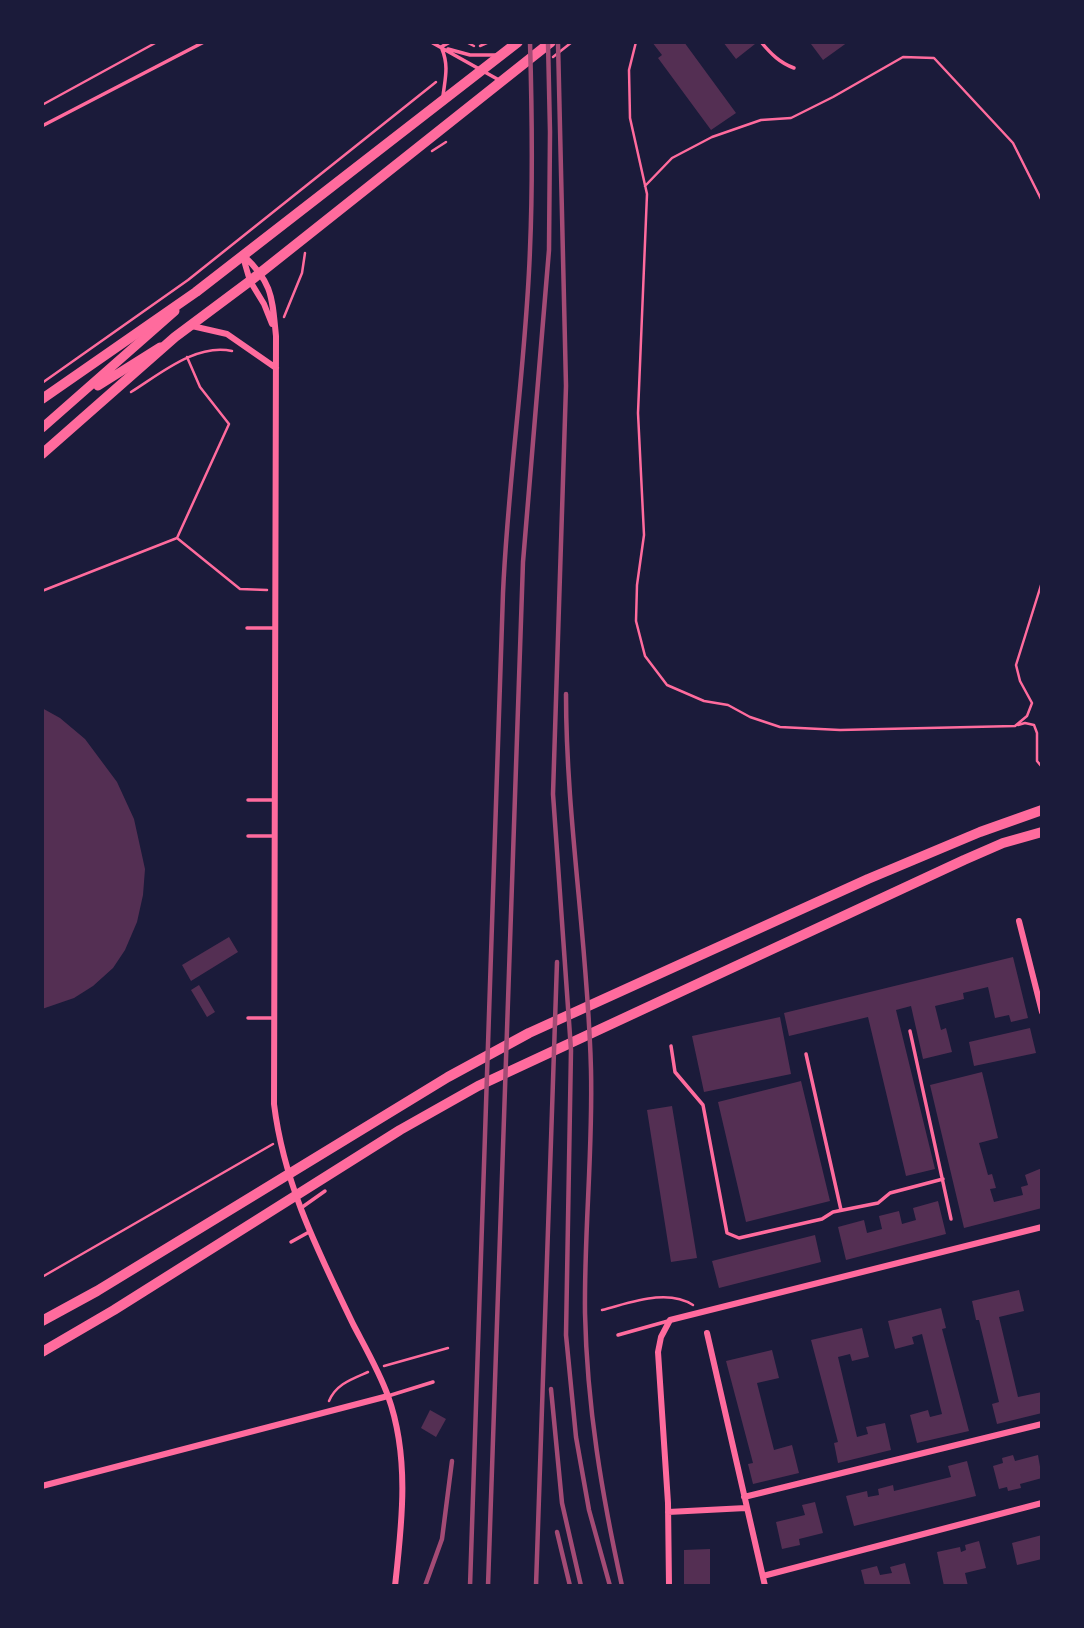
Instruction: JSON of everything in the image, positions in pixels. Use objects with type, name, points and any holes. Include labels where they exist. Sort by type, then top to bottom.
[{"type":"main road","points":[[42,399],[196,292],[518,42]]},
{"type":"main road","points":[[75,400],[191,326],[551,42]]},
{"type":"main road","points":[[42,428],[196,292]]},
{"type":"main road","points":[[42,453],[175,337]]},
{"type":"main road","points":[[42,1321],[97,1291],[448,1077],[528,1033],[774,920],[980,832],[1042,810]]},
{"type":"main road","points":[[42,1352],[114,1310],[400,1130],[478,1086],[964,860],[1003,843],[1042,832]]},
{"type":"street","points":[[243,256],[261,272],[272,298],[276,336],[273,1018],[274,1104],[278,1141],[299,1209],[388,1396],[403,1470],[395,1586]]},
{"type":"street","points":[[243,256],[250,281],[264,304],[276,336]]},
{"type":"street","points":[[191,326],[227,334],[276,368]]},
{"type":"street","points":[[1019,921],[1042,1012]]},
{"type":"street","points":[[669,1586],[668,1513],[658,1352],[661,1337],[670,1320],[1042,1227]]},
{"type":"street","points":[[707,1333],[765,1586]]},
{"type":"street","points":[[42,1486],[388,1396]]},
{"type":"street","points":[[744,1497],[1042,1424]]},
{"type":"street","points":[[763,1576],[1042,1503]]},
{"type":"street","points":[[668,1513],[746,1508]]},
{"type":"lane","points":[[42,126],[204,42]]},
{"type":"lane","points":[[431,42],[501,81]]},
{"type":"lane","points":[[441,47],[450,42]]},
{"type":"lane","points":[[761,42],[772,55],[794,68]]},
{"type":"lane","points":[[441,47],[470,55],[501,55]]},
{"type":"lane","points":[[441,47],[447,71],[442,101]]},
{"type":"lane","points":[[247,628],[274,628]]},
{"type":"lane","points":[[248,800],[273,800]]},
{"type":"lane","points":[[248,836],[273,836]]},
{"type":"lane","points":[[248,1018],[273,1018]]},
{"type":"lane","points":[[910,1031],[951,1219]]},
{"type":"lane","points":[[671,1046],[675,1072],[702,1105],[727,1233],[739,1238],[822,1219],[833,1212],[878,1203],[890,1193],[943,1179]]},
{"type":"lane","points":[[806,1054],[841,1210]]},
{"type":"lane","points":[[299,1209],[325,1191]]},
{"type":"lane","points":[[291,1242],[309,1232]]},
{"type":"lane","points":[[618,1335],[670,1320]]},
{"type":"lane","points":[[388,1396],[433,1382]]},
{"type":"path","points":[[42,105],[157,42]]},
{"type":"path","points":[[466,42],[477,48],[489,42]]},
{"type":"path","points":[[636,42],[629,70],[629,118],[647,194],[638,413],[644,536],[637,585],[636,621],[645,656],[667,685],[704,701],[728,705],[750,717],[779,727],[840,730],[1015,726],[1025,723],[1034,725],[1037,733],[1037,761],[1042,767]]},
{"type":"path","points":[[645,186],[672,158],[712,137],[761,120],[791,118],[903,57],[934,58],[1013,143],[1042,201]]},
{"type":"path","points":[[42,383],[188,280],[438,80]]},
{"type":"path","points":[[276,336],[302,273],[308,235]]},
{"type":"path","points":[[42,591],[177,538],[229,424],[200,387],[187,357],[223,349],[240,353]]},
{"type":"path","points":[[177,538],[240,589],[275,591]]},
{"type":"path","points":[[1015,726],[1027,716],[1032,703],[1020,681],[1016,665],[1042,582]]},
{"type":"path","points":[[42,1277],[278,1141]]},
{"type":"path","points":[[602,1310],[653,1298],[683,1298],[704,1312]]},
{"type":"path","points":[[396,1362],[448,1348]]},
{"type":"path","points":[[323,1414],[332,1394],[345,1382],[376,1369]]},
{"type":"building","points":[[652,42],[684,42],[736,113],[711,130],[658,58],[662,55]]},
{"type":"building","points":[[723,42],[753,42],[755,44],[736,59]]},
{"type":"building","points":[[848,42],[823,60],[811,44]]},
{"type":"building","points":[[42,708],[60,718],[85,739],[117,782],[134,819],[145,869],[137,922],[125,950],[113,968],[74,998],[42,1009]]},
{"type":"building","points":[[229,937],[238,952],[191,981],[182,965]]},
{"type":"building","points":[[1013,957],[1028,1018],[1011,1022],[1009,1015],[995,1018],[988,987],[963,993],[964,999],[935,1006],[941,1030],[946,1028],[952,1052],[923,1059],[911,1006],[896,1010],[935,1169],[906,1176],[868,1017],[789,1036],[784,1013]]},
{"type":"building","points":[[199,985],[215,1012],[207,1017],[191,990]]},
{"type":"building","points":[[780,1017],[791,1074],[704,1092],[692,1036]]},
{"type":"building","points":[[1030,1028],[1036,1053],[974,1066],[969,1042]]},
{"type":"building","points":[[982,1072],[998,1138],[979,1143],[988,1175],[992,1174],[996,1188],[990,1189],[994,1202],[1023,1195],[1021,1187],[1028,1185],[1025,1175],[1042,1168],[1042,1208],[964,1228],[930,1085]]},
{"type":"building","points":[[801,1081],[830,1201],[746,1222],[718,1102]]},
{"type":"building","points":[[672,1106],[697,1258],[671,1262],[647,1110]]},
{"type":"building","points":[[938,1201],[946,1234],[846,1260],[838,1227],[864,1220],[867,1233],[882,1229],[879,1216],[899,1211],[902,1224],[916,1220],[913,1208]]},
{"type":"building","points":[[815,1235],[821,1262],[719,1288],[712,1261]]},
{"type":"building","points":[[1019,1290],[1024,1311],[999,1317],[1018,1397],[1042,1392],[1042,1413],[997,1424],[992,1404],[999,1402],[972,1301]]},
{"type":"building","points":[[941,1308],[946,1328],[942,1329],[969,1431],[917,1443],[910,1415],[928,1410],[930,1417],[942,1414],[922,1334],[912,1337],[914,1344],[895,1349],[888,1321]]},
{"type":"building","points":[[862,1328],[869,1357],[852,1361],[850,1354],[838,1357],[857,1437],[868,1434],[866,1427],[885,1423],[891,1450],[838,1463],[834,1443],[838,1442],[811,1340]]},
{"type":"building","points":[[772,1350],[779,1378],[757,1383],[774,1450],[792,1445],[799,1473],[753,1484],[748,1464],[753,1463],[726,1361]]},
{"type":"building","points":[[430,1410],[446,1419],[436,1437],[421,1428]]},
{"type":"building","points":[[1013,1455],[1015,1461],[1038,1455],[1042,1478],[1020,1484],[1021,1488],[1008,1491],[1007,1487],[999,1489],[993,1466],[1003,1463],[1002,1458]]},
{"type":"building","points":[[967,1461],[976,1496],[854,1526],[846,1496],[867,1491],[868,1497],[879,1495],[878,1489],[893,1485],[894,1491],[951,1477],[948,1466]]},
{"type":"building","points":[[815,1502],[823,1533],[799,1539],[800,1545],[782,1549],[776,1522],[805,1515],[802,1505]]},
{"type":"building","points":[[1042,1535],[1042,1559],[1017,1565],[1012,1543]]},
{"type":"building","points":[[979,1541],[986,1568],[965,1573],[968,1586],[944,1586],[937,1552],[960,1547],[961,1552],[966,1550],[965,1545]]},
{"type":"building","points":[[710,1549],[710,1586],[684,1586],[684,1550]]},
{"type":"building","points":[[905,1563],[911,1586],[865,1586],[861,1570],[877,1566],[880,1575],[892,1573],[890,1567]]},
{"type":"railway","points":[[470,1586],[503,593],[530,249],[530,42]]},
{"type":"railway","points":[[488,1586],[523,562],[549,250],[548,42]]},
{"type":"railway","points":[[558,42],[566,386],[553,794],[571,1050],[566,1335],[576,1437],[589,1510],[610,1586]]},
{"type":"railway","points":[[566,694],[569,788],[586,976],[591,1070],[585,1283],[586,1348],[597,1451],[622,1586]]},
{"type":"railway","points":[[536,1586],[557,962]]},
{"type":"railway","points":[[551,1389],[562,1503],[581,1586]]},
{"type":"railway","points":[[425,1586],[442,1539],[452,1461]]},
{"type":"railway","points":[[557,1532],[570,1586]]}]
